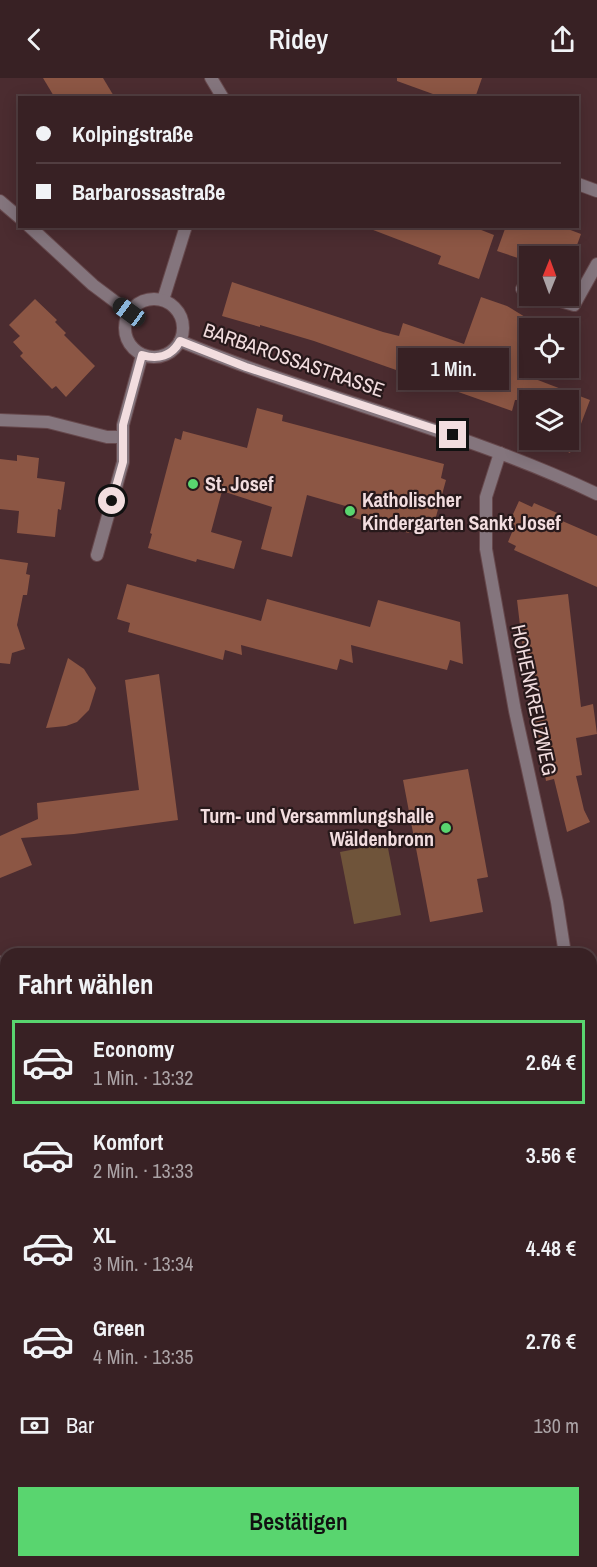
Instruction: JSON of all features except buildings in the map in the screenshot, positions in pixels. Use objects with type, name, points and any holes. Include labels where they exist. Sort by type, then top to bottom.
[{"type":"street","points":[[211,78],[222,96]]},
{"type":"street","points":[[579,184],[597,191]]},
{"type":"street","points":[[0,201],[18,216]]},
{"type":"street","points":[[31,228],[93,285],[129,312]]},
{"type":"street","points":[[97,555],[123,462],[122,437],[125,415],[142,355],[131,347],[124,328],[129,312],[140,302],[163,300],[185,228]]},
{"type":"street","points":[[579,296],[597,264]]},
{"type":"street","name":"BARBAROSSASTRASSE","points":[[142,355],[157,358],[165,356],[174,350],[180,341],[183,328],[180,314],[170,303],[163,300]]},
{"type":"street","name":"BARBAROSSASTRASSE","points":[[180,341],[246,367],[433,428],[500,453],[597,494]]},
{"type":"street","points":[[0,420],[48,422],[107,437],[122,437]]},
{"type":"street","name":"HOHENKREUZWEG","points":[[500,453],[486,497],[486,549],[515,711],[557,902],[564,948]]},
{"type":"shaded area","points":[[387,843],[401,915],[354,924],[340,852]]},
{"type":"place","name":"St. Josef","points":[[193,484]]},
{"type":"place","name":"Katholischer Kindergarten Sankt Josef","points":[[350,511]]},
{"type":"place","name":"Turn- und Versammlungshalle Wäldenbronn","points":[[446,828]]},
{"type":"route","points":[[112,501],[123,462],[122,437],[125,415],[142,355],[157,358],[165,356],[174,350],[180,341],[246,367],[453,435]]}]
